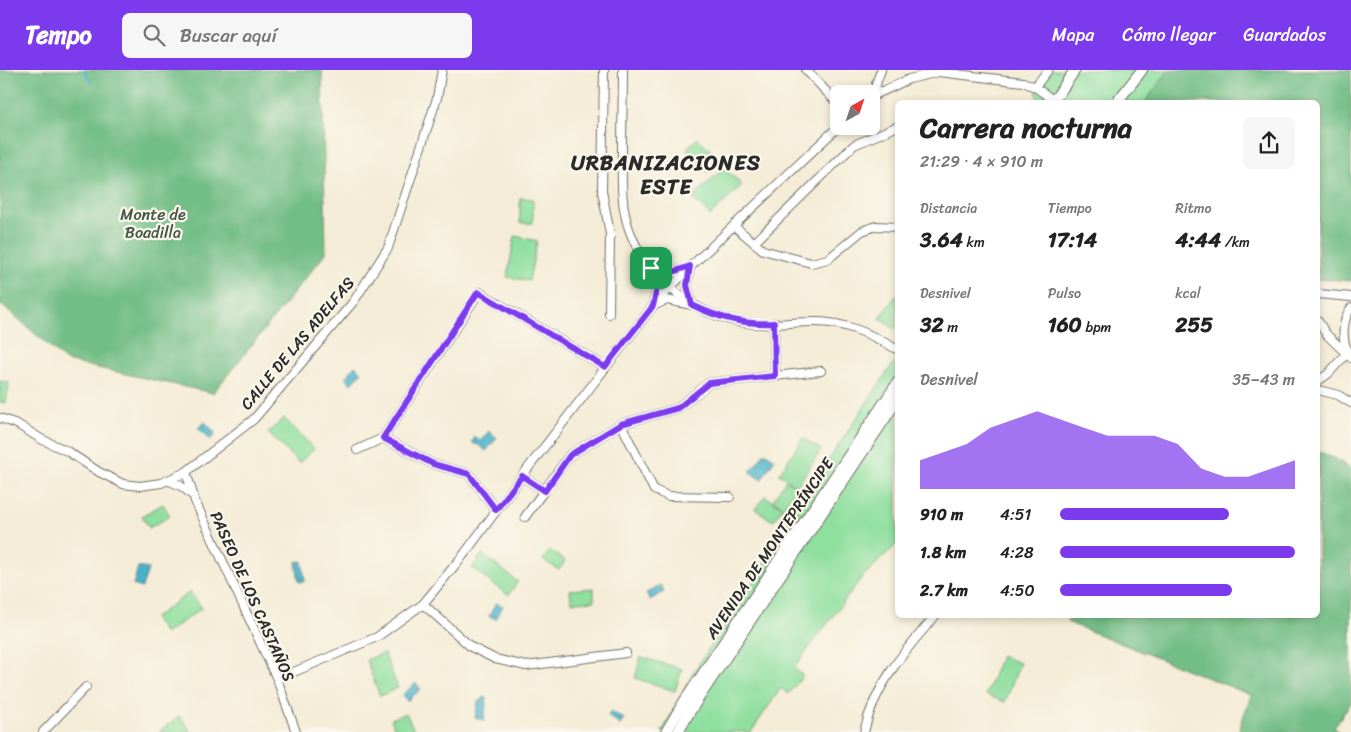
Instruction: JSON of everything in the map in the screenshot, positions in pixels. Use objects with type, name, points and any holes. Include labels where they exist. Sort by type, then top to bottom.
[{"type":"street","name":"CALLE DE LAS ADELFAS","points":[[0,418],[17,424],[123,484],[140,486],[161,483],[186,472],[254,419],[354,301],[388,248],[437,98],[442,70]]},
{"type":"street","points":[[604,70],[602,191],[610,234],[609,314]]},
{"type":"street","points":[[623,70],[622,185],[624,211],[629,229],[638,248],[651,268],[669,287],[692,305],[713,315],[759,324],[814,321],[839,324],[857,329],[895,348]]},
{"type":"street","points":[[806,70],[830,95]]},
{"type":"street","points":[[876,85],[881,70]]},
{"type":"street","points":[[1035,87],[1048,70]]},
{"type":"street","points":[[1055,100],[1075,70]]},
{"type":"street","points":[[1119,100],[1142,70]]},
{"type":"street","points":[[880,93],[909,79],[940,71],[1023,82],[1035,87],[1051,100]]},
{"type":"street","points":[[754,243],[854,145],[895,127]]},
{"type":"street","points":[[277,680],[377,637],[423,604],[465,553],[605,367],[669,287],[830,135]]},
{"type":"street","points":[[608,217],[624,211]]},
{"type":"street","points":[[734,226],[763,250],[811,263],[828,259],[862,231],[876,226],[895,227]]},
{"type":"street","points":[[651,268],[670,273],[690,266]]},
{"type":"street","points":[[690,266],[687,285],[692,305]]},
{"type":"street","points":[[651,268],[657,288],[653,306]]},
{"type":"street","points":[[356,450],[383,438],[478,292],[605,367]]},
{"type":"street","points":[[1320,294],[1351,297]]},
{"type":"street","points":[[653,306],[667,300],[692,305]]},
{"type":"street","points":[[1350,355],[1344,343],[1344,332],[1346,317],[1351,308]]},
{"type":"street","points":[[774,323],[775,376]]},
{"type":"street","points":[[1320,324],[1326,334],[1350,355]]},
{"type":"street","points":[[1344,332],[1351,345]]},
{"type":"street","points":[[1320,379],[1350,355]]},
{"type":"street","points":[[525,518],[570,455],[621,424],[678,408],[709,383],[821,371]]},
{"type":"street","name":"AVENIDA DE MONTEPRÍNCIPE","points":[[666,732],[682,705],[895,386]]},
{"type":"street","points":[[1320,390],[1338,395],[1351,404]]},
{"type":"street","name":"AVENIDA DE MONTEPRÍNCIPE","points":[[678,732],[695,703],[895,403]]},
{"type":"street","points":[[621,424],[654,490],[668,496],[730,497]]},
{"type":"street","points":[[383,438],[433,464],[469,474],[496,510]]},
{"type":"street","name":"PASEO DE LOS CASTAÑOS","points":[[186,472],[192,495],[277,680],[296,732]]},
{"type":"street","points":[[522,476],[545,491]]},
{"type":"street","points":[[167,480],[181,486],[192,495]]},
{"type":"street","points":[[423,604],[471,647],[495,659],[526,666],[626,652]]},
{"type":"street","points":[[864,732],[870,711],[888,674],[934,618]]},
{"type":"street","points":[[44,732],[86,687]]},
{"type":"green space","name":"Monte de Boadilla","points":[[0,70],[322,70],[326,253],[213,393],[66,361],[5,307],[0,305]]},
{"type":"green space","points":[[1046,70],[1169,70],[1146,100],[1038,100],[1036,84]]},
{"type":"green space","points":[[1169,70],[1351,70],[1351,281],[1320,279],[1320,100],[1146,100]]},
{"type":"green space","points":[[698,138],[720,160],[708,172],[686,149]]},
{"type":"green space","points":[[724,168],[742,185],[710,216],[692,198]]},
{"type":"green space","points":[[520,198],[533,199],[533,223],[520,223]]},
{"type":"green space","points":[[515,236],[537,241],[529,281],[507,277]]},
{"type":"green space","points":[[895,297],[895,329],[880,318]]},
{"type":"green space","points":[[895,363],[895,546],[862,577],[794,668],[803,676],[788,694],[781,688],[751,732],[662,732],[693,673],[759,573],[784,527]]},
{"type":"green space","points":[[0,381],[9,383],[6,403],[0,402]]},
{"type":"green space","points":[[284,418],[314,449],[299,463],[268,433]]},
{"type":"green space","points":[[803,438],[821,450],[797,486],[779,474]]},
{"type":"green space","points":[[1320,452],[1338,460],[1351,469],[1351,703],[1334,727],[1338,732],[1238,732],[1251,695],[1067,622],[1069,618],[1320,618]]},
{"type":"green space","points":[[786,480],[796,487],[784,507],[773,500]]},
{"type":"green space","points":[[765,496],[783,508],[773,521],[755,509]]},
{"type":"green space","points":[[163,504],[170,516],[149,528],[142,516]]},
{"type":"green space","points":[[550,550],[565,561],[559,570],[543,560]]},
{"type":"green space","points":[[482,554],[518,582],[508,595],[472,568]]},
{"type":"green space","points":[[594,588],[594,601],[571,602],[570,590]]},
{"type":"green space","points":[[190,592],[202,608],[165,634],[154,618]]},
{"type":"green space","points":[[384,653],[398,688],[380,696],[366,660]]},
{"type":"green space","points":[[1001,656],[1020,663],[1005,702],[986,695]]},
{"type":"green space","points":[[641,657],[682,669],[675,691],[635,678]]},
{"type":"green space","points":[[406,713],[415,732],[396,732],[391,719]]},
{"type":"green space","points":[[179,716],[190,730],[188,732],[159,732]]},
{"type":"water","points":[[355,366],[362,372],[351,384],[345,378]]},
{"type":"water","points":[[205,422],[216,434],[210,440],[198,428]]},
{"type":"water","points":[[489,431],[497,438],[486,451],[472,442],[475,437],[480,441]]},
{"type":"water","points":[[765,452],[775,459],[761,480],[750,472]]},
{"type":"water","points":[[302,561],[305,581],[299,582],[296,562]]},
{"type":"water","points":[[138,567],[148,569],[142,588],[133,585]]},
{"type":"water","points":[[661,585],[664,592],[650,600],[646,593]]},
{"type":"water","points":[[496,603],[503,606],[496,619],[489,616]]},
{"type":"water","points":[[416,683],[421,689],[407,701],[402,695]]},
{"type":"water","points":[[483,697],[487,698],[484,720],[475,718],[478,701],[482,701]]},
{"type":"water","points":[[611,711],[624,719],[620,725],[608,716]]},
{"type":"waterway","points":[[84,70],[91,82]]},
{"type":"district","name":"URBANIZACIONES ESTE","points":[[666,175]]},
{"type":"route","points":[[690,266],[687,285],[692,305],[713,315],[736,321],[759,324],[774,323],[775,376],[709,383],[678,408],[621,424],[570,455],[545,491],[522,476],[496,510],[469,474],[433,464],[383,438],[478,292],[605,367],[653,306],[657,288],[651,268],[670,273],[690,266]]}]
